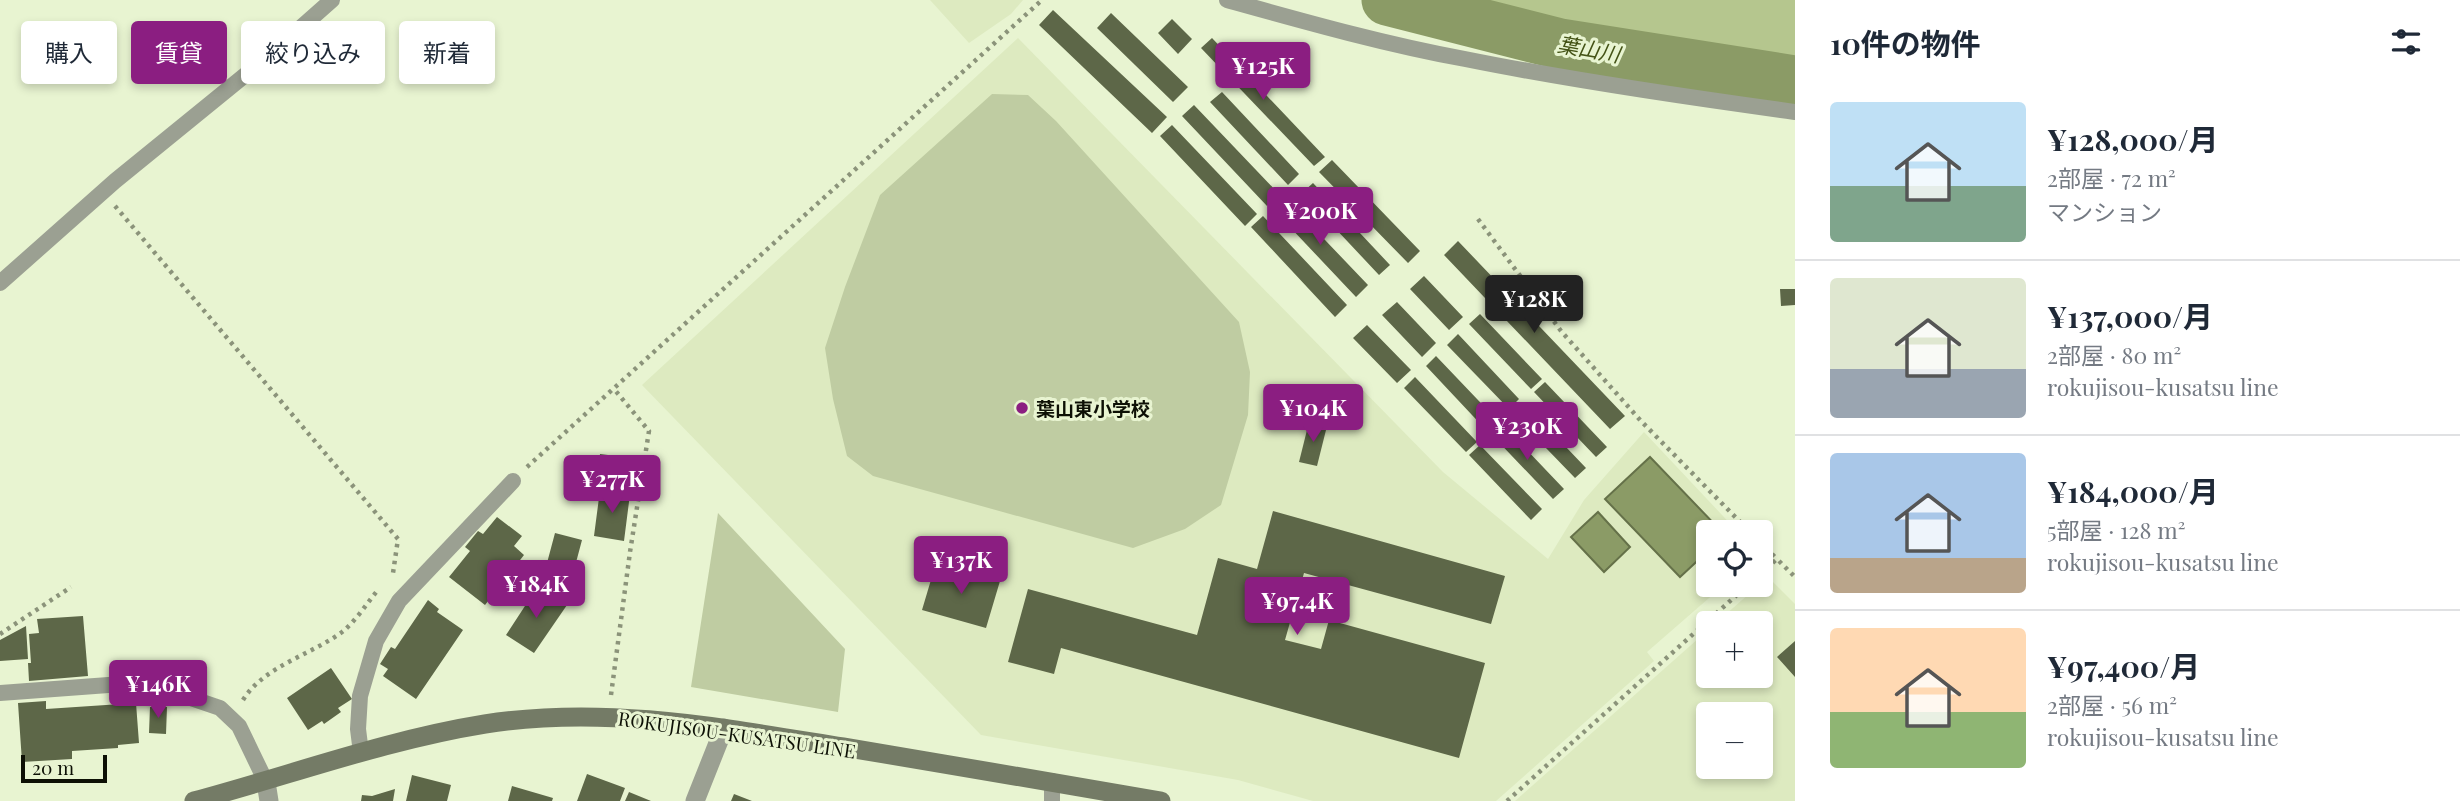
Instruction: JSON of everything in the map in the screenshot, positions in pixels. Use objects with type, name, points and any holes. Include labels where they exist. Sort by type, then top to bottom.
[{"type":"main road","name":"ROKUJISOU-KUSATSU LINE","points":[[194,801],[267,791],[361,753],[486,724],[557,717],[608,716],[724,728],[1052,791],[1161,801]]},
{"type":"street","points":[[695,801],[724,728]]},
{"type":"lane","points":[[0,283],[103,192],[271,54],[332,0]]},
{"type":"lane","points":[[1227,0],[1343,32],[1464,59],[1668,94],[1795,112]]},
{"type":"lane","points":[[361,753],[358,729],[360,696],[376,641],[399,601],[513,481]]},
{"type":"lane","points":[[0,693],[122,684],[170,691],[220,708],[239,726],[267,791]]},
{"type":"path","points":[[513,481],[541,452],[614,389],[1042,0]]},
{"type":"path","points":[[103,192],[398,539],[394,571],[344,631],[262,679],[249,690],[232,719]]},
{"type":"path","points":[[1478,219],[1561,331],[1641,421],[1738,520]]},
{"type":"path","points":[[608,716],[649,431],[614,389]]},
{"type":"path","points":[[1773,555],[1795,577]]},
{"type":"path","points":[[1773,563],[1777,559]]},
{"type":"path","points":[[0,634],[71,587]]},
{"type":"path","points":[[1507,801],[1735,597]]},
{"type":"shaded area","points":[[930,0],[1023,0],[1011,14],[969,43]]},
{"type":"shaded area","points":[[1433,0],[1795,0],[1795,72],[1568,31]]},
{"type":"shaded area","name":"葉山東小学校","points":[[1018,38],[1443,472],[1548,559],[1584,500],[1644,432],[1727,520],[1696,520],[1696,597],[1710,597],[1647,652],[1654,661],[1496,801],[1313,801],[1238,780],[981,735],[642,385]]},
{"type":"shaded area","points":[[992,94],[1028,95],[1056,121],[1239,322],[1250,372],[1248,415],[1221,505],[1185,529],[1133,548],[873,476],[847,456],[833,399],[825,348],[880,195]]},
{"type":"shaded area","points":[[1650,457],[1710,520],[1696,520],[1696,562],[1680,577],[1605,499]]},
{"type":"shaded area","points":[[1598,512],[1630,547],[1604,572],[1571,537]]},
{"type":"shaded area","points":[[718,513],[845,649],[838,712],[691,687]]},
{"type":"shaded area","points":[[1773,582],[1795,604],[1795,801],[1515,801],[1696,641],[1696,688],[1773,688],[1773,611],[1730,611],[1745,597],[1773,597]]},
{"type":"building","points":[[1053,10],[1167,117],[1152,133],[1039,25]]},
{"type":"building","points":[[1111,13],[1188,87],[1173,102],[1097,28]]},
{"type":"building","points":[[1172,19],[1192,39],[1178,54],[1158,33]]},
{"type":"building","points":[[1212,38],[1325,157],[1314,166],[1201,48]]},
{"type":"building","points":[[1222,92],[1299,174],[1288,185],[1210,102]]},
{"type":"building","points":[[1194,105],[1279,194],[1267,206],[1182,116]]},
{"type":"building","points":[[1172,125],[1257,214],[1245,226],[1160,136]]},
{"type":"building","points":[[1332,160],[1420,251],[1408,263],[1319,172]]},
{"type":"building","points":[[1313,183],[1390,265],[1379,275],[1302,193]]},
{"type":"building","points":[[1283,196],[1368,285],[1356,297],[1271,207]]},
{"type":"building","points":[[1263,216],[1347,305],[1335,317],[1251,227]]},
{"type":"building","points":[[1458,241],[1625,416],[1610,429],[1444,255]]},
{"type":"building","points":[[1424,276],[1463,317],[1449,330],[1410,289]]},
{"type":"building","points":[[1780,289],[1795,289],[1795,305],[1781,306]]},
{"type":"building","points":[[1397,302],[1436,343],[1422,357],[1382,315]]},
{"type":"building","points":[[1480,314],[1542,379],[1531,389],[1469,324]]},
{"type":"building","points":[[1367,325],[1411,370],[1397,383],[1353,338]]},
{"type":"building","points":[[1458,334],[1519,399],[1509,409],[1447,345]]},
{"type":"building","points":[[1436,356],[1498,421],[1487,431],[1426,366]]},
{"type":"building","points":[[1415,377],[1477,442],[1466,452],[1404,388]]},
{"type":"building","points":[[1545,382],[1607,447],[1596,457],[1534,392]]},
{"type":"building","points":[[1524,403],[1586,468],[1575,478],[1513,414]]},
{"type":"building","points":[[1309,422],[1327,426],[1317,466],[1299,462]]},
{"type":"building","points":[[1502,424],[1564,489],[1553,499],[1491,434]]},
{"type":"building","points":[[1480,445],[1542,509],[1531,520],[1469,455]]},
{"type":"building","points":[[600,454],[632,458],[628,492],[596,488]]},
{"type":"building","points":[[600,490],[630,494],[624,541],[594,536]]},
{"type":"building","points":[[1273,511],[1505,576],[1491,624],[1304,573],[1285,640],[1321,649],[1329,620],[1485,663],[1459,758],[1061,648],[1054,674],[1008,662],[1028,589],[1197,635],[1218,558],[1257,569]]},
{"type":"building","points":[[497,517],[522,536],[514,546],[524,555],[485,605],[449,577],[470,551],[465,547],[478,531],[483,534]]},
{"type":"building","points":[[555,533],[582,540],[574,570],[547,563]]},
{"type":"building","points":[[936,563],[1000,581],[986,628],[922,610]]},
{"type":"building","points":[[554,566],[574,580],[561,599],[541,585]]},
{"type":"building","points":[[538,586],[567,605],[534,653],[506,635]]},
{"type":"building","points":[[428,600],[439,609],[437,612],[463,630],[416,699],[383,676],[388,669],[380,664],[391,647],[395,649]]},
{"type":"building","points":[[83,616],[88,676],[29,681],[29,634],[39,633],[37,619]]},
{"type":"building","points":[[26,626],[28,659],[0,661],[0,640]]},
{"type":"building","points":[[1795,641],[1795,677],[1777,657]]},
{"type":"building","points":[[331,668],[352,699],[338,708],[341,712],[324,724],[322,721],[308,730],[287,698]]},
{"type":"building","points":[[46,701],[46,709],[136,703],[139,743],[118,745],[118,748],[72,751],[72,759],[22,762],[18,703]]},
{"type":"building","points":[[150,707],[167,707],[166,734],[149,733]]},
{"type":"building","points":[[587,774],[625,788],[620,801],[577,801]]},
{"type":"building","points":[[412,775],[451,785],[447,801],[406,801]]},
{"type":"building","points":[[512,786],[553,798],[552,801],[508,801]]},
{"type":"building","points":[[395,789],[393,801],[361,801],[362,795],[372,796]]},
{"type":"building","points":[[629,792],[651,801],[625,801]]},
{"type":"building","points":[[734,794],[752,801],[731,801]]},
{"type":"waterway","name":"葉山川","points":[[1387,0],[1560,44],[1795,81]]},
{"type":"place","name":"葉山東小学校","points":[[1022,408]]}]
